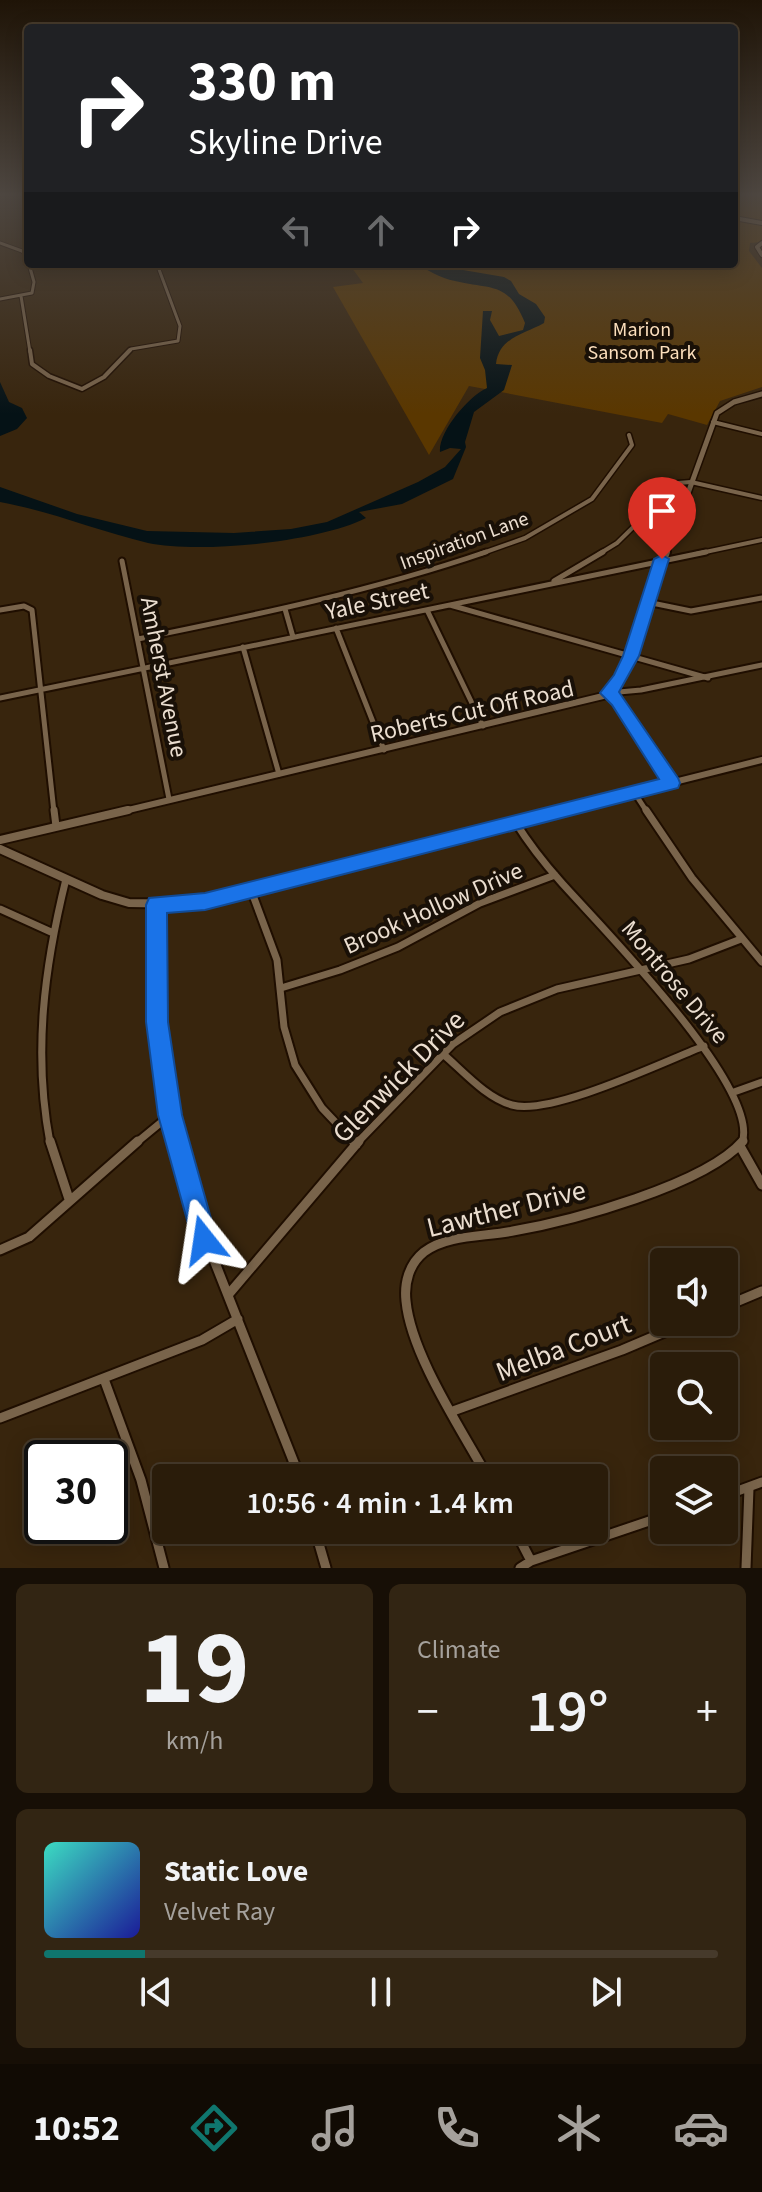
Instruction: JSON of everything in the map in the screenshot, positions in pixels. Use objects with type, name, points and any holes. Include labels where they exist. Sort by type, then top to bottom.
[{"type":"street","points":[[0,299],[32,293],[35,287],[30,268]]},
{"type":"street","points":[[21,296],[32,364],[49,376],[82,389],[104,377],[131,349],[178,341],[180,326],[158,268]]},
{"type":"street","points":[[762,394],[722,409],[713,422],[762,434]]},
{"type":"street","name":"Roberts Cut Off Road","points":[[0,840],[585,703],[608,693],[621,677],[631,656],[662,559],[713,422]]},
{"type":"street","name":"Inspiration Lane","points":[[138,639],[285,609],[410,578],[525,538],[592,499],[633,443],[629,435]]},
{"type":"street","points":[[547,585],[617,543],[678,483],[691,482],[762,497],[762,505]]},
{"type":"street","name":"Yale Street","points":[[0,698],[762,540]]},
{"type":"street","name":"Amherst Avenue","points":[[122,561],[169,799]]},
{"type":"street","points":[[647,602],[691,611],[762,598]]},
{"type":"street","points":[[449,605],[708,678]]},
{"type":"street","points":[[0,610],[27,606],[32,610],[56,826]]},
{"type":"street","points":[[285,609],[293,637]]},
{"type":"street","points":[[427,610],[483,726]]},
{"type":"street","points":[[336,628],[384,750]]},
{"type":"street","points":[[243,647],[279,774]]},
{"type":"street","points":[[608,693],[708,678],[762,665]]},
{"type":"street","points":[[608,693],[618,700],[671,783]]},
{"type":"street","points":[[0,849],[102,895],[129,903],[205,902],[762,760]]},
{"type":"street","points":[[634,792],[692,878],[762,962]]},
{"type":"street","name":"Montrose Drive","points":[[516,823],[530,846],[643,970],[704,1046],[734,1092],[745,1129],[740,1146],[762,1185]]},
{"type":"street","name":"Brook Hollow Drive","points":[[281,988],[340,970],[398,947],[480,903],[555,875]]},
{"type":"street","points":[[66,879],[51,932],[40,999],[42,1075],[51,1147],[69,1199]]},
{"type":"street","points":[[251,890],[275,957],[284,1031],[292,1059],[322,1112],[356,1145]]},
{"type":"street","points":[[156,905],[157,1022],[170,1115],[204,1240],[295,1464]]},
{"type":"street","points":[[0,909],[51,932]]},
{"type":"street","name":"Glenwick Drive","points":[[228,1295],[356,1145],[443,1054],[477,1026],[522,1002],[557,989],[689,959],[741,939]]},
{"type":"street","points":[[443,1054],[500,1098],[530,1108],[558,1101],[704,1046]]},
{"type":"street","points":[[734,1092],[762,1082]]},
{"type":"street","points":[[0,1250],[29,1237],[69,1199],[170,1115]]},
{"type":"street","name":"Lawther Drive","points":[[481,1464],[418,1343],[404,1300],[406,1281],[421,1254],[442,1244],[564,1220],[637,1197],[722,1160],[740,1146]]},
{"type":"street","points":[[738,1301],[762,1291]]},
{"type":"street","points":[[0,1418],[202,1340],[238,1319]]},
{"type":"street","name":"Melba Court","points":[[453,1411],[651,1336]]},
{"type":"street","points":[[104,1379],[141,1480],[164,1568]]},
{"type":"street","points":[[738,1492],[762,1482]]},
{"type":"street","points":[[746,1568],[749,1488]]},
{"type":"street","points":[[520,1568],[531,1561],[650,1521]]},
{"type":"street","points":[[319,1544],[326,1568]]},
{"type":"street","points":[[522,1544],[531,1561]]},
{"type":"green space","name":"Marion Sansom Park","points":[[761,267],[762,387],[720,401],[707,425],[668,414],[662,423],[469,386],[429,455],[333,287],[363,283],[352,268]]},
{"type":"shaded area","points":[[424,268],[460,268],[504,277],[511,281],[519,294],[536,304],[545,317],[544,323],[507,342],[498,355],[496,364],[512,365],[504,390],[474,412],[466,447],[453,479],[402,504],[359,512],[366,518],[319,534],[227,546],[148,543],[0,502],[0,487],[77,514],[147,531],[234,533],[291,529],[327,522],[418,482],[445,467],[461,449],[450,448],[440,452],[449,425],[464,406],[487,388],[480,358],[483,311],[492,311],[490,320],[499,336],[523,330],[525,323],[512,300],[498,290],[444,278]]},
{"type":"shaded area","points":[[0,382],[9,402],[22,408],[27,418],[17,429],[0,436]]},
{"type":"route","points":[[204,1240],[170,1115],[157,1022],[156,905],[205,902],[671,783],[618,700],[608,693],[621,677],[631,656],[662,559]]}]
